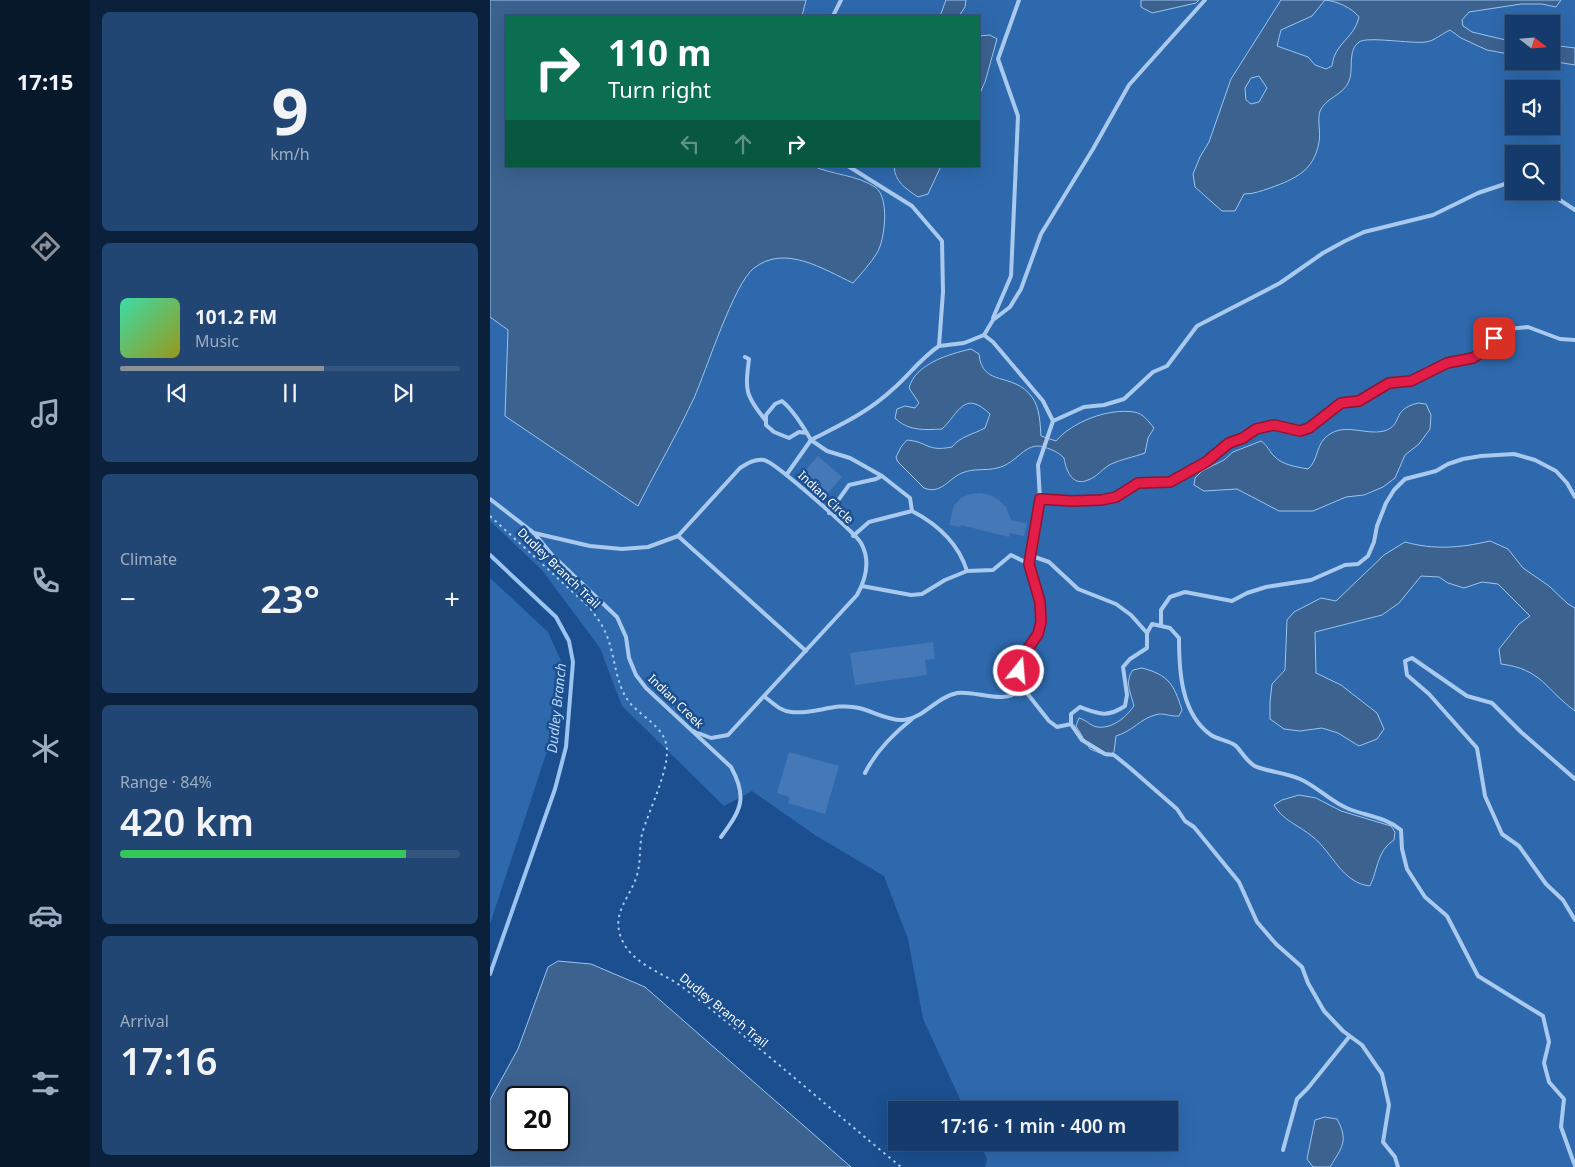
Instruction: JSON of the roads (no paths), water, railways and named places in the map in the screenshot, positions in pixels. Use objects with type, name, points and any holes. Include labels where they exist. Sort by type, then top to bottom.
[{"type":"lane","points":[[834,15],[841,0]]},
{"type":"lane","points":[[787,474],[811,440],[846,424],[870,409],[895,388],[931,351],[939,346],[964,344],[984,335],[993,320],[1011,276],[1018,116],[998,59],[1019,0]]},
{"type":"lane","points":[[993,320],[1010,307],[1022,289],[1041,234],[1093,149],[1129,85],[1206,0]]},
{"type":"lane","points":[[850,167],[912,206],[942,241],[939,346]]},
{"type":"lane","points":[[865,773],[871,760],[891,738],[914,718],[944,698],[956,693],[971,692],[995,697],[1010,696],[1016,692],[1019,683],[1020,660],[1038,634],[1041,622],[1040,602],[1029,564],[1032,556],[1040,499],[1038,464],[1046,436],[1053,422],[1084,407],[1104,405],[1124,399],[1153,372],[1167,366],[1197,326],[1280,283],[1322,253],[1364,232],[1433,215],[1478,193],[1505,184]]},
{"type":"lane","points":[[1560,200],[1575,210]]},
{"type":"lane","points":[[1040,499],[1102,500],[1116,497],[1138,483],[1170,482],[1206,462],[1229,443],[1243,438],[1256,429],[1274,425],[1300,431],[1309,428],[1341,403],[1359,401],[1389,383],[1411,381],[1447,363],[1473,358],[1484,351],[1499,333],[1508,329],[1528,327],[1560,339],[1575,340]]},
{"type":"lane","points":[[984,335],[993,342],[1043,401],[1053,422]]},
{"type":"lane","points":[[745,358],[748,359],[746,383],[750,402],[766,422],[766,425],[774,432],[789,438],[799,432],[807,433]]},
{"type":"lane","points":[[766,422],[766,415],[776,404],[782,401],[788,406],[811,440],[827,452],[850,458],[882,476],[910,498],[912,511]]},
{"type":"lane","points":[[1161,626],[1161,610],[1170,597],[1185,592],[1232,602],[1248,593],[1266,587],[1311,580],[1345,565],[1358,564],[1368,556],[1386,503],[1394,490],[1405,480],[1436,471],[1456,462],[1481,456],[1514,454],[1535,460],[1556,471],[1567,483],[1575,497]]},
{"type":"lane","name":"Indian Circle","points":[[534,532],[590,546],[622,549],[648,547],[678,536],[740,468],[752,460],[766,460],[787,474],[861,543],[866,560],[866,577],[858,595],[728,735],[711,738],[693,732]]},
{"type":"lane","points":[[829,513],[849,485],[882,476]]},
{"type":"lane","name":"Indian Creek","points":[[490,499],[534,532],[552,555],[618,617],[626,637],[629,658],[636,675],[646,688],[731,767],[740,783],[741,800],[734,819],[721,837]]},
{"type":"lane","points":[[853,536],[869,522],[912,511],[931,521],[956,546],[963,556],[967,571]]},
{"type":"lane","points":[[678,536],[806,651]]},
{"type":"lane","points":[[862,586],[911,595],[922,594],[945,580],[967,571],[993,570],[1011,555],[1029,564]]},
{"type":"lane","points":[[1032,556],[1049,562],[1078,589],[1116,604],[1131,615],[1148,633]]},
{"type":"lane","points":[[1398,1167],[1395,1157],[1383,1142],[1390,1105],[1382,1074],[1362,1045],[1349,1037],[1324,1011],[1308,983],[1302,967],[1276,944],[1257,922],[1240,882],[1194,827],[1185,821],[1177,809],[1130,768],[1114,756],[1105,754],[1082,740],[1071,724],[1071,714],[1080,707],[1096,713],[1114,714],[1125,706],[1128,695],[1123,667],[1130,659],[1147,648],[1148,633],[1152,624],[1170,628],[1179,638],[1179,662],[1183,692],[1196,720],[1212,736],[1234,744],[1254,767],[1275,770],[1302,780],[1348,809],[1384,819],[1401,830],[1402,849],[1407,869],[1425,897],[1447,916],[1478,976],[1543,1016],[1549,1042],[1544,1063],[1549,1082],[1564,1099],[1561,1128],[1575,1166]]},
{"type":"lane","points":[[1575,779],[1521,732],[1492,703],[1466,696],[1412,658],[1405,661],[1407,675],[1429,694],[1477,748],[1485,796],[1502,834],[1519,846],[1546,884],[1563,900],[1575,920]]},
{"type":"lane","points":[[1019,683],[1049,721],[1057,727],[1071,724]]},
{"type":"lane","points":[[765,697],[782,710],[791,712],[836,706],[858,708],[901,721],[914,718]]},
{"type":"lane","points":[[1283,1150],[1297,1098],[1308,1088],[1349,1037]]},
{"type":"waterway","name":"Dudley Branch","points":[[490,555],[556,617],[569,641],[573,662],[566,747],[555,789],[490,974]]}]
